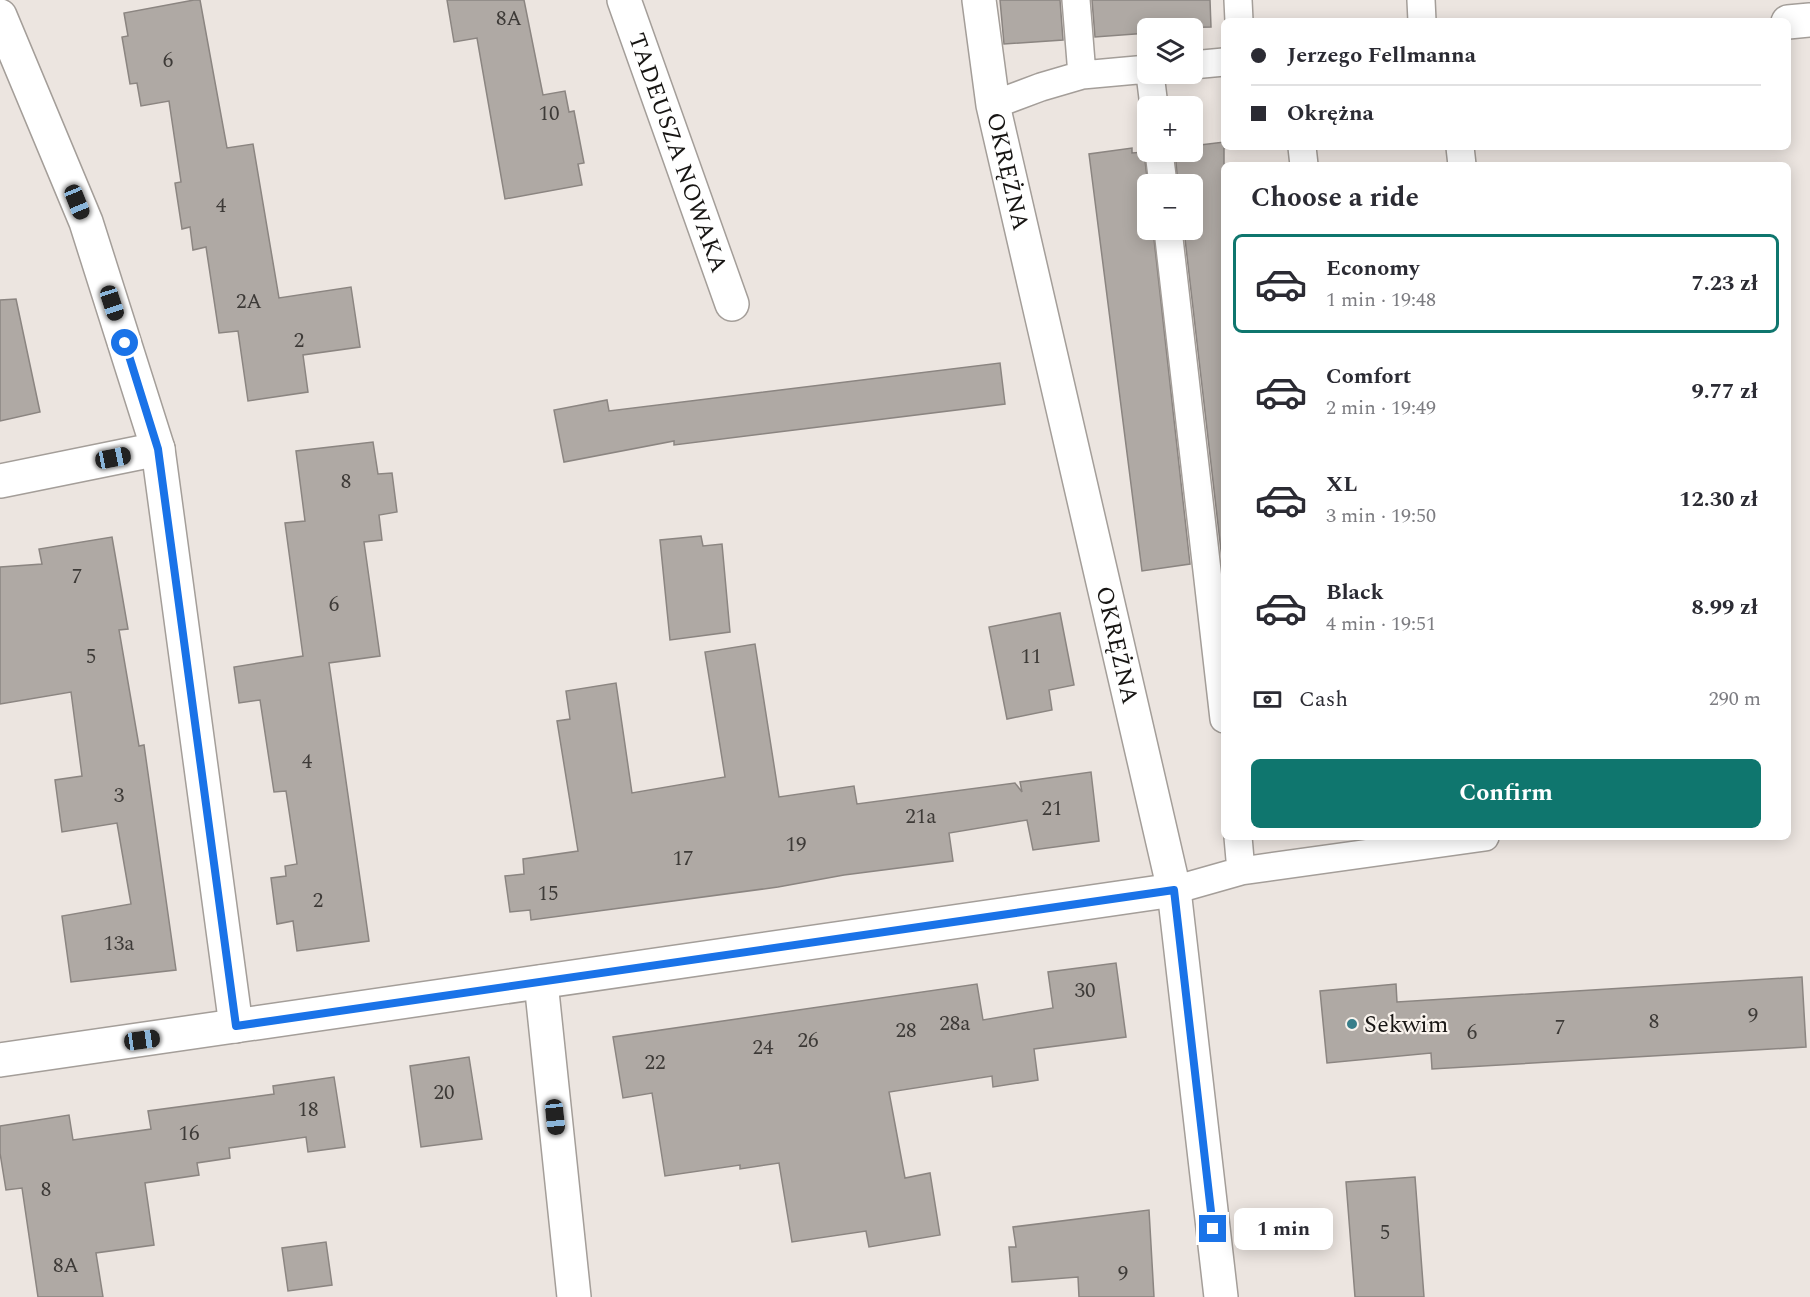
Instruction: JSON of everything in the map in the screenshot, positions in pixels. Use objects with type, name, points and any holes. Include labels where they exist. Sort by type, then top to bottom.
[{"type":"street","name":"TADEUSZA NOWAKA","points":[[624,0],[732,304]]},
{"type":"street","name":"OKRĘŻNA","points":[[979,0],[993,105],[1174,890],[1221,1297]]},
{"type":"street","points":[[0,16],[86,222],[158,449],[236,1026]]},
{"type":"street","points":[[1791,22],[1810,20]]},
{"type":"street","points":[[0,481],[158,449]]},
{"type":"street","points":[[0,1060],[1174,890]]},
{"type":"street","points":[[541,982],[574,1297]]},
{"type":"lane","points":[[1076,0],[1082,75]]},
{"type":"lane","points":[[1238,0],[1239,18]]},
{"type":"lane","points":[[1421,0],[1422,18]]},
{"type":"lane","points":[[1203,64],[1221,62]]},
{"type":"lane","points":[[993,105],[1082,75],[1137,70]]},
{"type":"lane","points":[[1169,240],[1221,692]]},
{"type":"lane","points":[[1238,840],[1242,871]]},
{"type":"lane","points":[[1174,890],[1242,871],[1464,840]]},
{"type":"building","points":[[200,0],[227,148],[253,144],[279,298],[351,287],[360,347],[303,355],[308,392],[248,401],[238,331],[219,333],[206,247],[193,250],[190,227],[182,229],[175,183],[181,182],[169,101],[141,106],[137,83],[130,84],[122,37],[128,36],[124,13]]},
{"type":"building","points":[[447,0],[524,0],[543,95],[565,91],[569,112],[574,111],[584,163],[578,164],[582,185],[505,199],[477,38],[454,42]]},
{"type":"building","points":[[1000,0],[1060,0],[1063,40],[1004,44]]},
{"type":"building","points":[[1092,0],[1210,0],[1211,27],[1203,27],[1203,18],[1137,18],[1137,34],[1095,37]]},
{"type":"building","points":[[1221,142],[1221,150],[1224,150],[1224,162],[1221,162],[1221,550],[1185,240],[1203,240],[1203,174],[1177,174],[1176,162],[1203,162],[1203,145]]},
{"type":"building","points":[[1132,148],[1132,153],[1137,153],[1137,162],[1145,162],[1147,174],[1137,174],[1137,240],[1154,240],[1190,564],[1142,571],[1089,154]]},
{"type":"building","points":[[16,299],[40,412],[0,421],[0,300]]},
{"type":"building","points":[[1000,363],[1005,404],[674,445],[674,441],[564,462],[554,410],[607,400],[609,411]]},
{"type":"building","points":[[373,442],[378,474],[392,473],[397,512],[379,515],[382,540],[364,542],[380,656],[329,663],[369,941],[297,951],[293,921],[277,924],[271,878],[286,876],[285,866],[297,864],[286,791],[274,792],[260,700],[239,703],[234,667],[303,656],[285,523],[305,521],[296,451]]},
{"type":"building","points":[[701,536],[703,546],[722,544],[730,632],[670,640],[660,540]]},
{"type":"building","points":[[112,537],[128,629],[119,630],[139,746],[144,745],[176,970],[71,982],[62,916],[131,904],[117,823],[62,832],[55,780],[82,776],[71,692],[0,704],[0,567],[42,564],[39,549]]},
{"type":"building","points":[[1060,613],[1074,685],[1049,690],[1052,710],[1007,719],[989,627]]},
{"type":"building","points":[[755,644],[779,797],[854,786],[857,804],[1015,783],[1022,792],[1020,782],[1091,772],[1099,841],[1033,850],[1027,820],[949,833],[953,861],[531,920],[530,910],[510,912],[505,876],[524,874],[523,859],[578,851],[557,721],[570,719],[566,691],[616,683],[632,793],[725,777],[705,652]]},
{"type":"building","points":[[1116,963],[1126,1037],[1034,1049],[1038,1080],[993,1087],[992,1076],[889,1092],[905,1178],[930,1173],[940,1235],[869,1247],[866,1231],[792,1242],[779,1163],[740,1169],[740,1165],[665,1176],[652,1093],[623,1098],[613,1037],[977,984],[983,1020],[1053,1008],[1048,972]]},
{"type":"building","points":[[1802,977],[1806,1047],[1432,1069],[1431,1053],[1327,1063],[1320,991],[1396,984],[1397,1002]]},
{"type":"building","points":[[469,1057],[482,1139],[421,1147],[410,1066]]},
{"type":"building","points":[[334,1077],[345,1147],[308,1152],[306,1137],[229,1148],[230,1158],[197,1163],[199,1175],[145,1183],[154,1245],[96,1253],[103,1297],[38,1297],[22,1188],[6,1190],[0,1153],[0,1126],[69,1115],[73,1140],[151,1129],[148,1111],[274,1094],[273,1086]]},
{"type":"building","points":[[1415,1177],[1424,1297],[1355,1297],[1346,1182]]},
{"type":"building","points":[[1149,1210],[1154,1297],[1079,1297],[1078,1277],[1012,1282],[1009,1247],[1016,1247],[1013,1227]]},
{"type":"building","points":[[326,1242],[332,1285],[288,1291],[282,1248]]},
{"type":"place","name":"Sekwim","points":[[1352,1024]]},
{"type":"route","points":[[125,343],[158,449],[236,1026],[1174,890],[1213,1229]]}]
